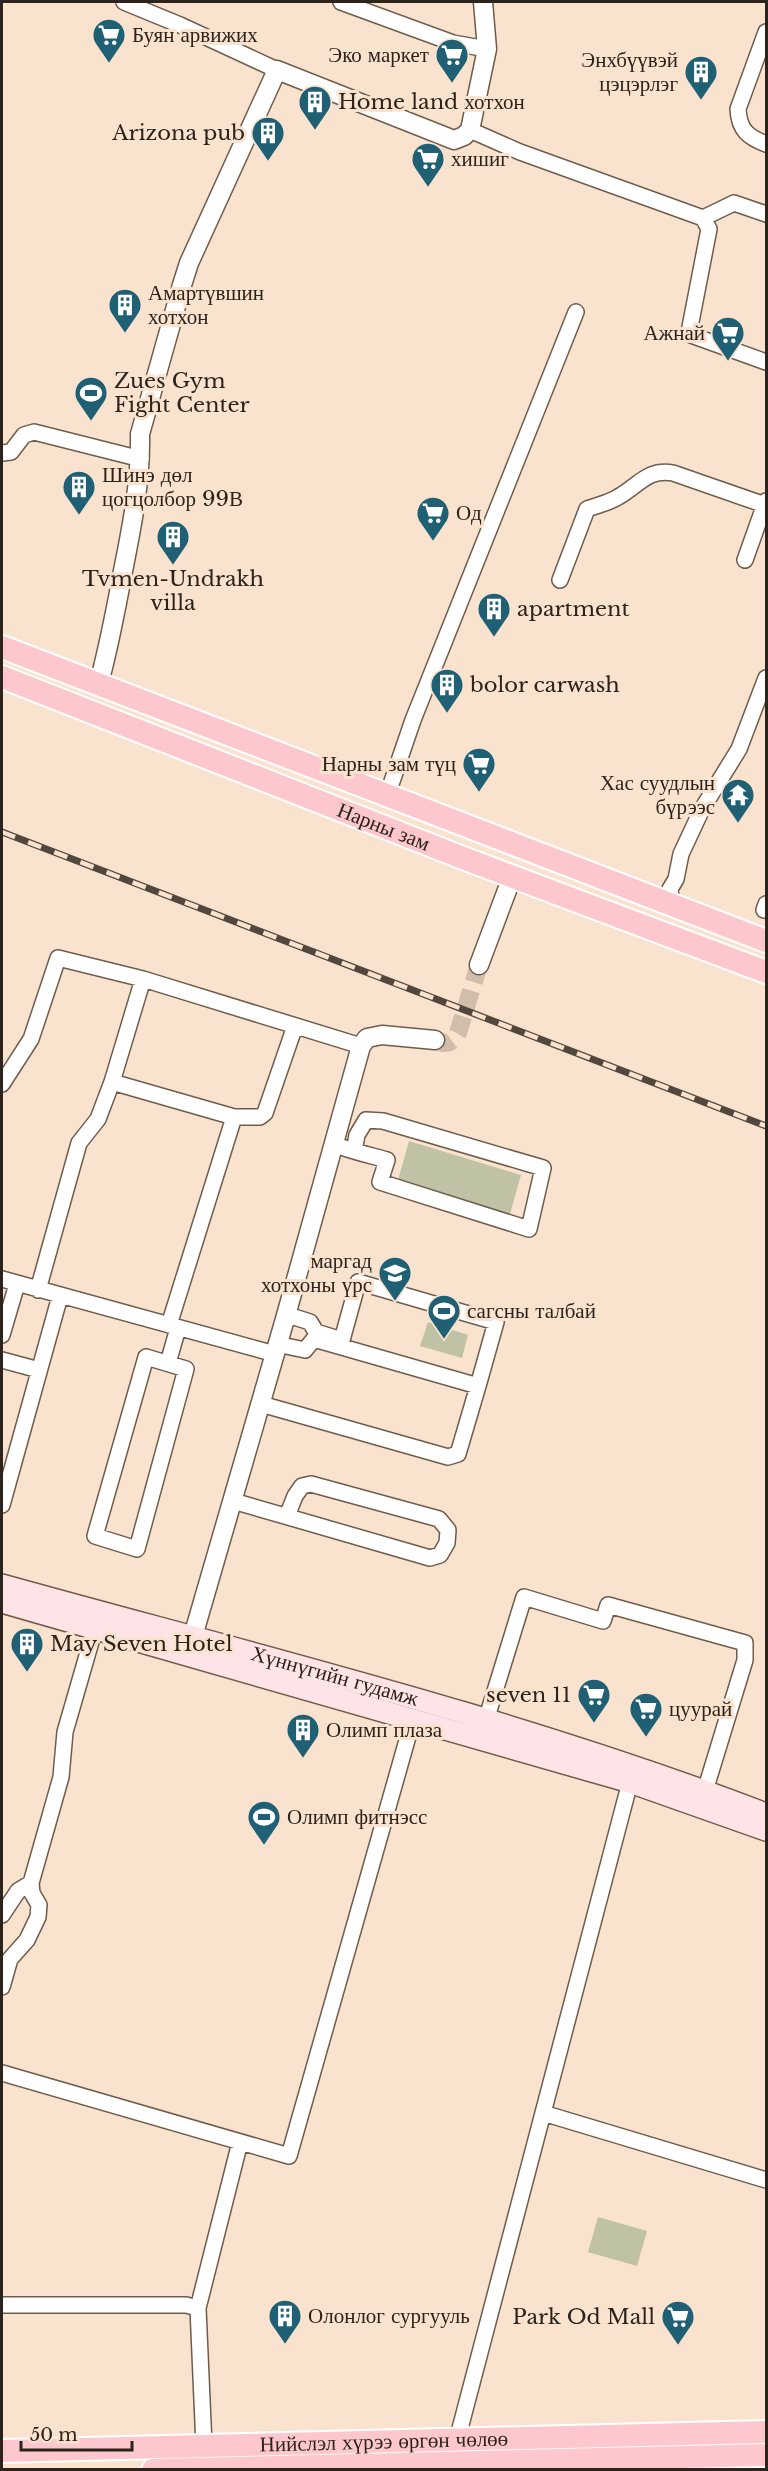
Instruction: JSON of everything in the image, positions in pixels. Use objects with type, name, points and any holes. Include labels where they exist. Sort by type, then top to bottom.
[{"type":"main road","name":"Нарны зам","points":[[2,646],[766,941]]},
{"type":"main road","name":"Нарны зам","points":[[2,677],[385,828],[766,972]]},
{"type":"main road","points":[[385,828],[393,817],[391,798]]},
{"type":"main road","name":"Хүннүгийн гудамж","points":[[2,1585],[413,1719],[483,1729],[766,1830]]},
{"type":"main road","name":"Хүннүгийн гудамж","points":[[2,1602],[90,1627],[190,1646],[705,1791],[766,1814]]},
{"type":"main road","name":"Нийслэл хүрээ өргөн чөлөө","points":[[153,2469],[237,2456],[457,2440],[766,2432]]},
{"type":"main road","name":"Нийслэл хүрээ өргөн чөлөө","points":[[2,2451],[204,2446],[237,2456],[766,2455]]},
{"type":"street","points":[[124,2],[277,70],[453,140],[464,136],[470,130],[487,49],[483,2]]},
{"type":"street","points":[[341,2],[453,43],[487,49]]},
{"type":"street","points":[[766,32],[738,109],[739,123],[745,133],[766,144]]},
{"type":"street","points":[[99,683],[129,543],[141,459],[140,434],[189,263],[277,70]]},
{"type":"street","points":[[470,130],[520,152],[703,218],[709,229],[691,318],[691,335],[766,362]]},
{"type":"street","points":[[703,218],[734,203],[766,214]]},
{"type":"street","points":[[391,798],[413,720],[576,312]]},
{"type":"street","points":[[2,453],[10,452],[24,435],[34,432],[141,459]]},
{"type":"street","points":[[560,580],[587,509],[618,497],[650,474],[665,471],[766,503],[745,560]]},
{"type":"street","points":[[672,904],[670,889],[676,879],[681,854],[702,808],[739,749],[766,678]]},
{"type":"street","points":[[475,963],[506,874]]},
{"type":"street","points":[[2,1084],[31,1039],[58,958],[143,980],[361,1046]]},
{"type":"street","points":[[38,1290],[79,1143],[98,1119],[112,1082],[143,980]]},
{"type":"street","points":[[112,1082],[234,1117],[260,1117],[265,1113],[295,1026]]},
{"type":"street","points":[[190,1646],[277,1348],[361,1046],[367,1038],[382,1035],[435,1040]]},
{"type":"street","points":[[168,1363],[174,1327],[234,1117]]},
{"type":"street","points":[[333,1144],[354,1151],[387,1160],[380,1182],[529,1229],[543,1168],[383,1120],[366,1120],[357,1135],[354,1151]]},
{"type":"street","points":[[2,1335],[9,1281],[174,1327],[277,1348],[286,1346],[305,1350],[314,1339],[478,1386]]},
{"type":"street","points":[[261,1404],[448,1457],[458,1454],[496,1322],[358,1282],[342,1340],[316,1332],[310,1322],[294,1317],[285,1319]]},
{"type":"street","points":[[2,1505],[60,1296]]},
{"type":"street","points":[[146,1357],[168,1363],[186,1369],[137,1549],[95,1536],[146,1357]]},
{"type":"street","points":[[2,1360],[39,1370]]},
{"type":"street","points":[[232,1501],[430,1558],[440,1555],[447,1543],[448,1530],[439,1519],[311,1484],[302,1486],[287,1516]]},
{"type":"street","points":[[483,1729],[524,1596],[603,1621],[608,1605],[745,1643],[745,1660],[705,1791]]},
{"type":"street","points":[[2,1987],[9,1959],[22,1949],[32,1934],[38,1917],[39,1905],[32,1893],[31,1883],[61,1777],[57,1729],[90,1627]]},
{"type":"street","points":[[2,2073],[289,2156],[413,1719]]},
{"type":"street","points":[[457,2440],[630,1782]]},
{"type":"street","points":[[2,1915],[18,1891],[31,1883]]},
{"type":"street","points":[[543,2113],[766,2180]]},
{"type":"street","points":[[204,2446],[198,2308],[240,2142]]},
{"type":"street","points":[[2,2305],[186,2305],[198,2308]]},
{"type":"green space","points":[[409,1141],[521,1175],[510,1214],[398,1180]]},
{"type":"green space","name":"сагсны талбай","points":[[428,1322],[468,1335],[462,1358],[420,1346]]},
{"type":"green space","points":[[598,2217],[647,2231],[637,2266],[588,2252]]},
{"type":"tunnel","points":[[435,1040],[448,1043],[458,1033],[479,965]]},
{"type":"railway","points":[[2,832],[766,1126]]},
{"type":"place","name":"Буян арвижих","points":[[109,64]]},
{"type":"place","name":"Эко маркет","points":[[452,84]]},
{"type":"place","name":"Энхбүүвэй цэцэрлэг","points":[[701,101]]},
{"type":"place","name":"Home land хотхон","points":[[315,131]]},
{"type":"place","name":"Arizona pub","points":[[268,162]]},
{"type":"place","name":"хишиг","points":[[428,188]]},
{"type":"place","name":"Амартүвшин хотхон","points":[[125,334]]},
{"type":"place","name":"Ажнай","points":[[728,362]]},
{"type":"place","name":"Zues Gym Fight Center","points":[[91,422]]},
{"type":"place","name":"Шинэ дөл цогцолбор 99В","points":[[79,516]]},
{"type":"place","name":"Од","points":[[433,542]]},
{"type":"place","name":"Tvmen-Undrakh villa","points":[[173,566]]},
{"type":"place","name":"apartment","points":[[494,638]]},
{"type":"place","name":"bolor carwash","points":[[447,714]]},
{"type":"place","name":"Нарны зам түц","points":[[479,793]]},
{"type":"place","name":"Хас суудлын бүрээс","points":[[738,824]]},
{"type":"place","name":"маргад хотхоны үрс","points":[[395,1302]]},
{"type":"place","name":"сагсны талбай","points":[[444,1340]]},
{"type":"place","name":"May Seven Hotel","points":[[27,1673]]},
{"type":"place","name":"seven 11","points":[[594,1724]]},
{"type":"place","name":"цуурай","points":[[646,1738]]},
{"type":"place","name":"Олимп плаза","points":[[303,1759]]},
{"type":"place","name":"Олимп фитнэсс","points":[[264,1846]]},
{"type":"place","name":"Олонлог сургууль","points":[[285,2345]]},
{"type":"place","name":"Park Od Mall","points":[[678,2346]]}]
